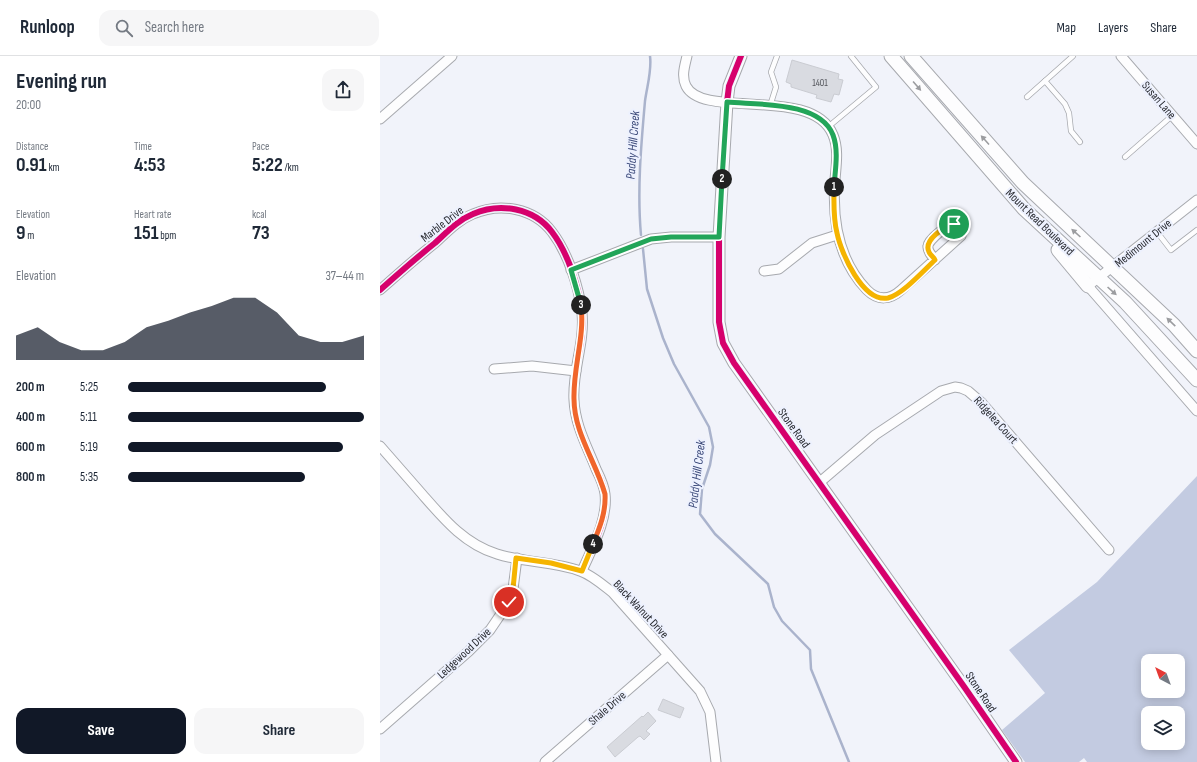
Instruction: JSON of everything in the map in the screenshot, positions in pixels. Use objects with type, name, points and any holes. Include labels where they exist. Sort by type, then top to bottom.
[{"type":"main road","name":"Mount Read Boulevard","points":[[891,56],[1024,209],[1093,282],[1125,302],[1197,380]]},
{"type":"main road","name":"Mount Read Boulevard","points":[[911,56],[1023,183],[1174,325],[1197,351]]},
{"type":"street","points":[[380,119],[452,56]]},
{"type":"street","points":[[687,56],[684,77],[688,90],[698,97],[727,102],[805,110],[821,119],[828,127],[833,136],[836,153],[834,206],[837,235],[845,256],[857,279],[870,293],[882,298],[895,295],[935,260]]},
{"type":"street","name":"Stone Road","points":[[741,56],[729,86],[727,102],[719,237],[719,322],[720,332],[725,348],[734,363],[820,482],[1016,762]]},
{"type":"street","name":"Susan Lane","points":[[1121,56],[1197,144]]},
{"type":"street","name":"Medimount Drive","points":[[1093,282],[1197,200]]},
{"type":"street","name":"Marble Drive","points":[[380,290],[462,220],[472,214],[492,208],[519,210],[529,213],[545,225],[558,240],[571,270],[580,298],[582,315],[580,349],[576,371],[574,399],[576,418],[605,494],[601,524],[582,571]]},
{"type":"street","points":[[764,271],[779,269],[812,243],[837,235]]},
{"type":"street","points":[[571,270],[651,239],[671,237],[719,237]]},
{"type":"street","name":"Mount Read Boulevard","points":[[1093,282],[1197,411]]},
{"type":"street","points":[[494,369],[532,366],[576,371]]},
{"type":"street","name":"Ridgelea Court","points":[[820,482],[875,435],[941,391],[955,387],[961,388],[968,391],[982,404],[1109,550]]},
{"type":"street","name":"Black Walnut Drive","points":[[380,446],[455,530],[478,546],[497,554],[551,563],[582,571],[613,593],[692,680],[706,701],[712,722],[716,762]]},
{"type":"street","name":"Ledgewood Drive","points":[[380,728],[469,651],[490,630],[509,602],[513,589],[516,558]]},
{"type":"street","name":"Shale Drive","points":[[545,762],[668,655]]},
{"type":"lane","points":[[770,106],[776,87],[771,72],[777,56]]},
{"type":"lane","points":[[828,127],[876,87],[851,56]]},
{"type":"lane","points":[[1027,97],[1073,56]]},
{"type":"lane","points":[[1044,82],[1066,104],[1069,113],[1071,131],[1080,142]]},
{"type":"lane","points":[[1125,157],[1173,116]]},
{"type":"lane","points":[[1157,232],[1171,250],[1197,230]]},
{"type":"shaded area","points":[[1197,476],[1197,762],[1087,762],[1084,758],[1079,762],[1025,762],[1002,730],[1045,693],[1009,650],[1097,582]]},
{"type":"building","points":[[792,60],[839,74],[838,79],[843,80],[839,95],[834,94],[831,102],[816,98],[817,95],[791,87],[791,84],[786,82]]},
{"type":"building","points":[[663,699],[684,708],[680,718],[658,710]]},
{"type":"building","points":[[648,712],[656,721],[646,731],[650,734],[644,740],[640,736],[638,737],[615,757],[607,747]]},
{"type":"waterway","name":"Paddy Hill Creek","points":[[641,235],[639,202],[640,168],[650,56]]},
{"type":"waterway","name":"Paddy Hill Creek","points":[[643,249],[647,289],[663,338],[674,364],[709,427],[713,447],[710,465],[702,489],[700,514],[715,534],[768,584],[774,607],[782,621],[810,650],[811,669],[849,762]]},
{"type":"cycle path","points":[[741,56],[729,86],[727,102],[719,237],[719,322],[723,343],[734,363],[1016,762]]},
{"type":"cycle path","points":[[380,290],[458,223],[483,210],[505,208],[526,213],[536,217],[545,224],[558,240],[568,260],[581,303],[582,335],[575,378],[575,409],[582,435],[602,481],[605,494],[602,524],[582,571]]},
{"type":"route","points":[[509,602],[513,589],[516,558],[551,563],[582,571],[601,524],[604,512],[605,494],[602,483],[576,418],[574,399],[576,371],[582,330],[582,315],[580,298],[571,270],[651,239],[671,237],[719,237],[727,102],[805,110],[821,119],[830,129],[835,144],[836,153],[834,215],[837,235],[851,269],[857,279],[870,293],[882,298],[889,298],[895,295],[935,260],[929,252],[928,245],[930,241],[948,226],[954,224]]}]
